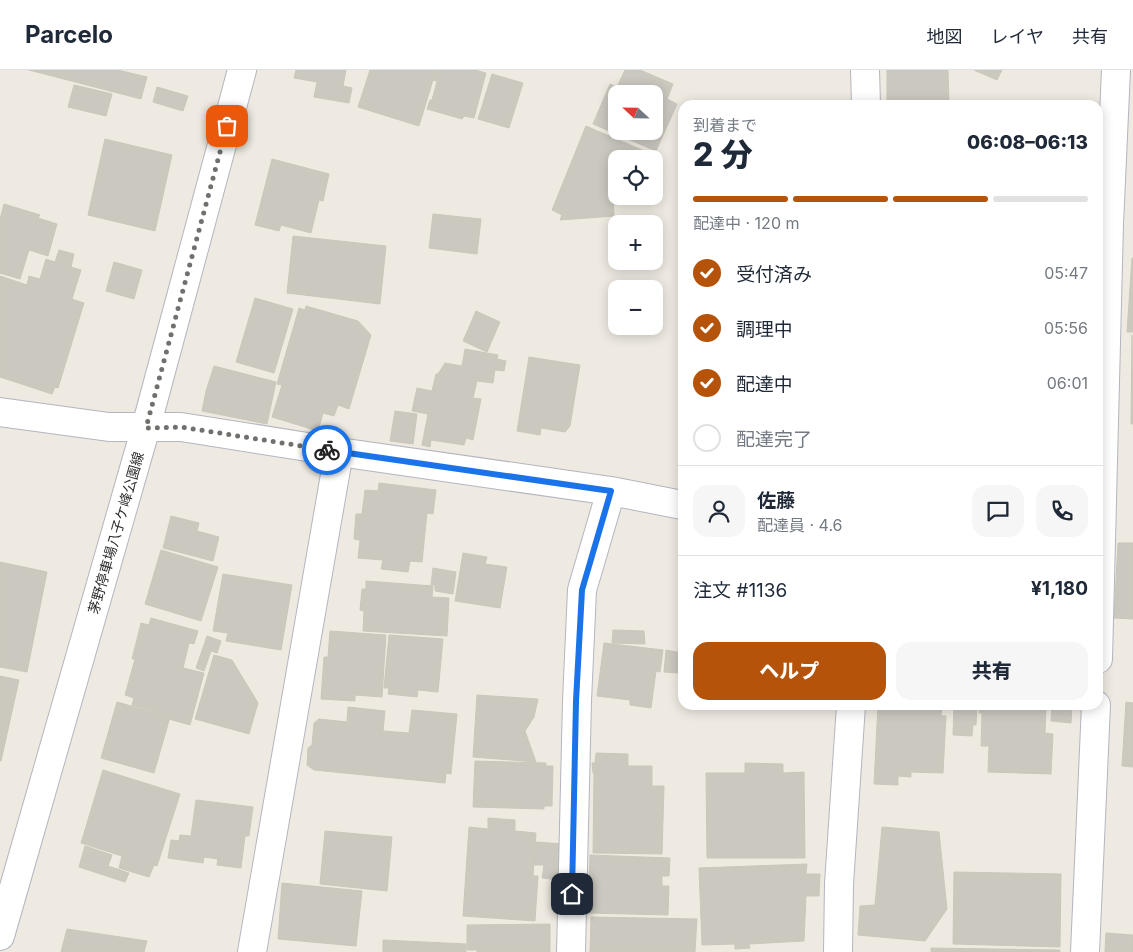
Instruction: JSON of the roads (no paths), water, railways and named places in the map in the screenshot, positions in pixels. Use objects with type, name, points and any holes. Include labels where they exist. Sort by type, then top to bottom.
[{"type":"street","name":"茅野停車場八子ケ峰公園線","points":[[0,936],[146,428],[242,70]]},
{"type":"street","points":[[866,70],[866,100]]},
{"type":"street","points":[[1103,224],[1116,70]]},
{"type":"street","points":[[0,412],[109,427],[181,427],[611,491],[678,504]]},
{"type":"street","points":[[252,952],[339,452]]},
{"type":"street","points":[[571,952],[576,701],[582,590],[611,491]]},
{"type":"street","points":[[838,952],[839,884],[851,710]]},
{"type":"street","points":[[1085,952],[1096,710]]}]
